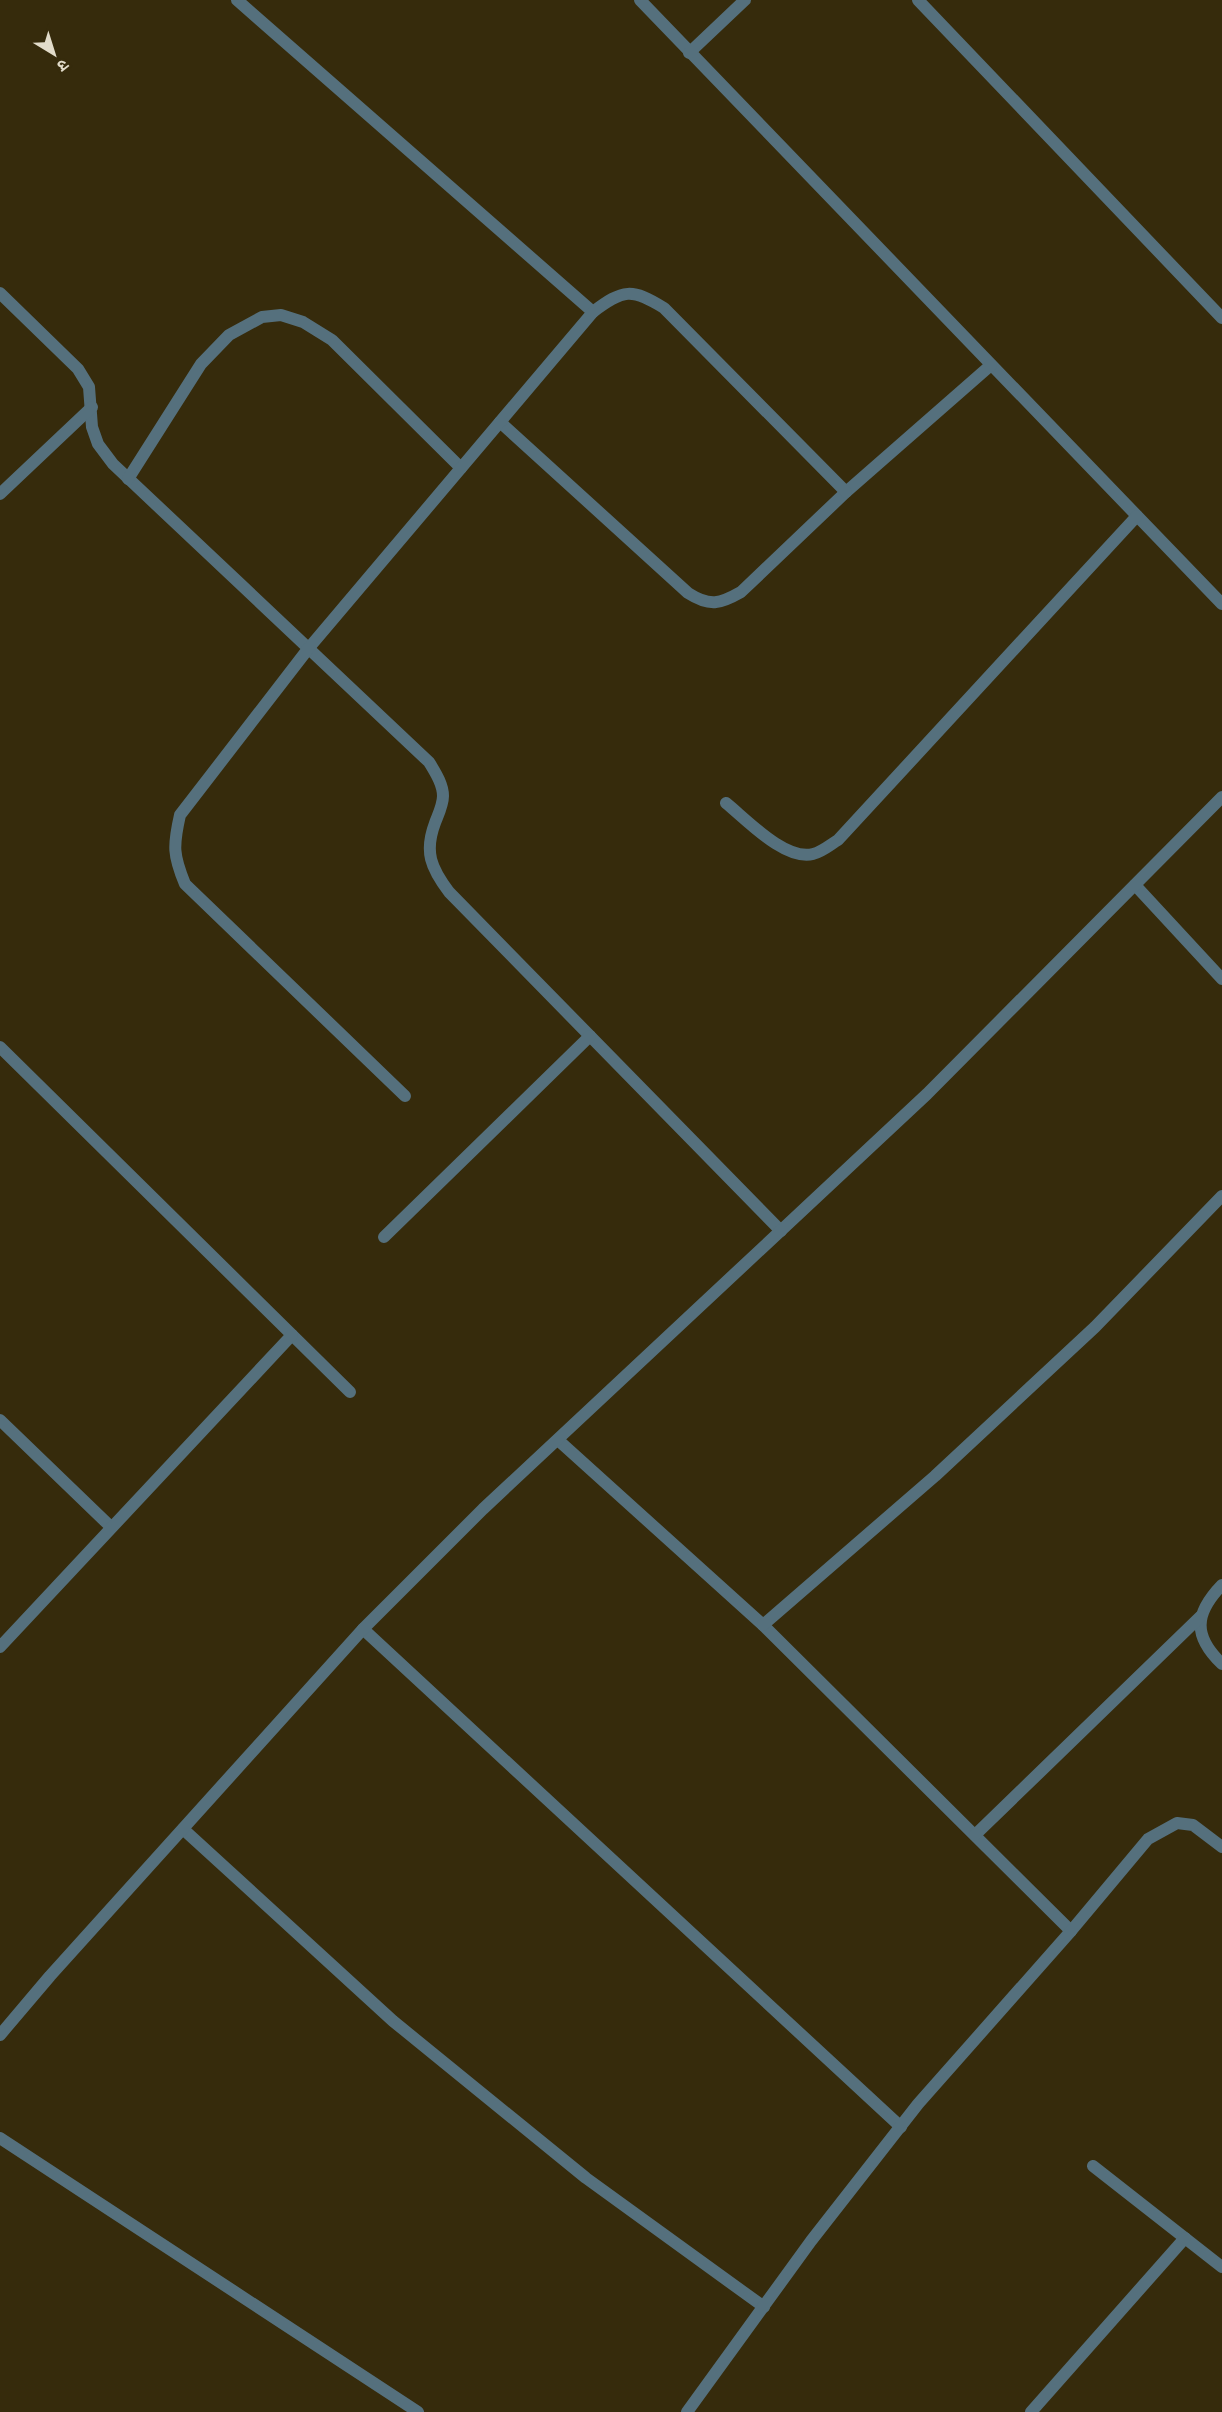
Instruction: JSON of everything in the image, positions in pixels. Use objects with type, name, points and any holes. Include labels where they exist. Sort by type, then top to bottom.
[{"type":"street","points":[[237,0],[593,312]]},
{"type":"street","points":[[640,0],[1222,604]]},
{"type":"street","points":[[689,53],[745,0]]},
{"type":"street","points":[[918,0],[1222,318]]},
{"type":"street","points":[[405,1096],[185,884],[175,861],[174,838],[180,815],[308,649],[593,312],[610,299],[626,292],[643,296],[664,308],[846,492]]},
{"type":"street","points":[[0,293],[78,369],[89,387],[92,427],[98,444],[113,464],[429,762],[439,779],[443,796],[429,842],[430,857],[436,874],[449,892],[781,1231]]},
{"type":"street","points":[[128,480],[201,364],[229,335],[262,317],[281,315],[303,322],[332,340],[461,468]]},
{"type":"street","points":[[500,422],[688,593],[707,603],[720,602],[741,592],[846,492],[991,365]]},
{"type":"street","points":[[0,494],[92,407]]},
{"type":"street","points":[[726,803],[782,848],[796,854],[812,854],[837,840],[1137,516]]},
{"type":"street","points":[[0,2035],[50,1976],[363,1629],[483,1509],[927,1094],[1222,797]]},
{"type":"street","points":[[1135,885],[1222,979]]},
{"type":"street","points":[[384,1237],[590,1036]]},
{"type":"street","points":[[0,1047],[350,1392]]},
{"type":"street","points":[[763,1625],[935,1476],[1086,1335],[1222,1196]]},
{"type":"street","points":[[0,1647],[292,1335]]},
{"type":"street","points":[[0,1420],[111,1527]]},
{"type":"street","points":[[558,1440],[763,1625],[1071,1931]]},
{"type":"street","points":[[1222,1585],[1207,1601],[1201,1616],[1200,1629],[1206,1646],[1222,1664]]},
{"type":"street","points":[[975,1835],[1201,1616]]},
{"type":"street","points":[[363,1629],[901,2127]]},
{"type":"street","points":[[687,2412],[811,2241],[901,2127],[1148,1839],[1176,1823],[1193,1825],[1222,1847]]},
{"type":"street","points":[[183,1829],[430,2051],[586,2178],[764,2307]]},
{"type":"street","points":[[0,2138],[418,2412]]},
{"type":"street","points":[[1093,2166],[1222,2267]]},
{"type":"street","points":[[1031,2412],[1185,2238]]}]
